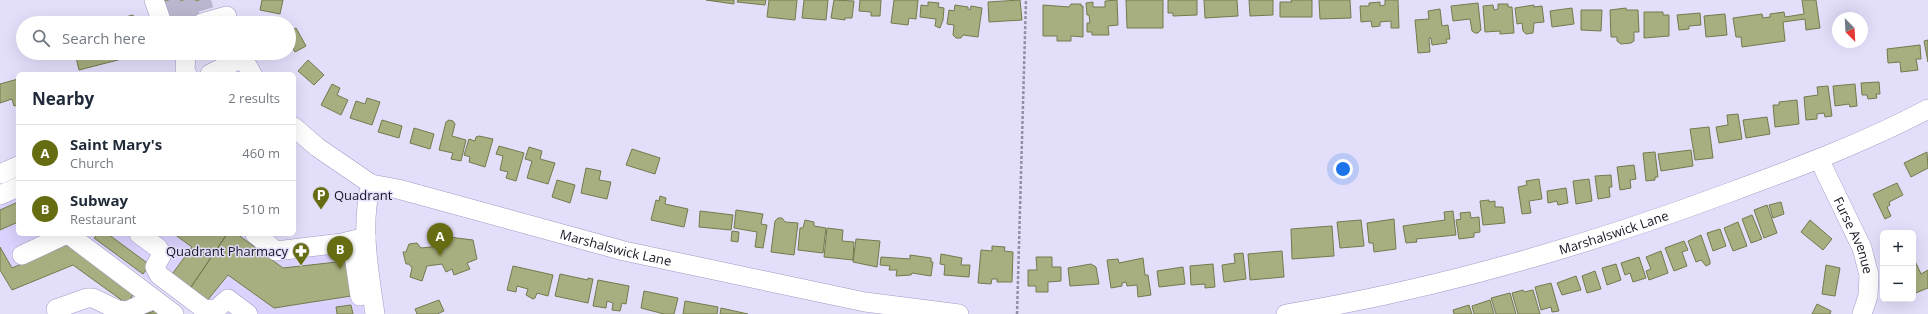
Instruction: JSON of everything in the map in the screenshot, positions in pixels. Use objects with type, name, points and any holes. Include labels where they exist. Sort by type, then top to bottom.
[{"type":"street","points":[[154,0],[160,16]]},
{"type":"street","points":[[213,16],[227,13]]},
{"type":"street","points":[[186,60],[186,72]]},
{"type":"street","points":[[213,72],[234,60]]},
{"type":"street","points":[[243,60],[251,72]]},
{"type":"street","name":"Marshalswick Lane","points":[[1286,314],[1331,310],[1441,283],[1554,253],[1637,227],[1819,159],[1928,109]]},
{"type":"street","name":"Marshalswick Lane","points":[[296,129],[317,147],[371,184],[398,189],[624,251],[865,302],[958,314]]},
{"type":"street","name":"Furse Avenue","points":[[1819,159],[1862,248],[1869,275],[1867,313]]},
{"type":"street","points":[[0,174],[16,167]]},
{"type":"street","points":[[363,314],[354,237],[371,184]]},
{"type":"street","points":[[0,195],[16,188]]},
{"type":"street","points":[[22,255],[65,236]]},
{"type":"street","points":[[71,236],[174,314]]},
{"type":"street","points":[[142,236],[158,248],[162,254],[155,267],[159,275],[204,309],[215,310],[228,299],[248,314]]},
{"type":"street","points":[[257,236],[276,251],[354,237]]},
{"type":"street","points":[[354,237],[375,314]]},
{"type":"street","points":[[56,308],[88,298],[94,298],[118,310],[127,311],[154,299]]},
{"type":"path","points":[[1017,314],[1026,0]]},
{"type":"shaded area","points":[[16,199],[16,236],[83,236],[9,271],[0,254],[0,206]]},
{"type":"shaded area","points":[[86,236],[250,236],[276,257],[353,246],[364,314],[196,314]]},
{"type":"building","points":[[160,0],[210,0],[212,6],[181,16],[165,16]]},
{"type":"building","points":[[262,0],[283,0],[280,14],[260,10]]},
{"type":"building","points":[[706,0],[734,0],[734,4]]},
{"type":"building","points":[[738,0],[766,0],[765,5],[737,2]]},
{"type":"building","points":[[769,0],[797,0],[795,20],[767,17]]},
{"type":"building","points":[[804,0],[828,0],[826,20],[802,18]]},
{"type":"building","points":[[834,0],[854,1],[852,18],[845,18],[845,20],[831,18]]},
{"type":"building","points":[[860,0],[881,0],[880,16],[871,16],[871,12],[859,11]]},
{"type":"building","points":[[894,0],[918,0],[916,19],[909,18],[908,25],[891,23]]},
{"type":"building","points":[[1020,0],[1022,20],[989,22],[988,2]]},
{"type":"building","points":[[1117,0],[1118,25],[1108,26],[1109,35],[1092,35],[1092,32],[1087,32],[1087,23],[1090,23],[1089,15],[1087,15],[1086,3],[1093,2],[1093,7],[1105,7],[1105,1]]},
{"type":"building","points":[[1126,0],[1163,0],[1163,28],[1127,28]]},
{"type":"building","points":[[1168,0],[1197,0],[1197,15],[1173,16],[1173,13],[1168,13]]},
{"type":"building","points":[[1204,0],[1237,0],[1238,16],[1205,18]]},
{"type":"building","points":[[1249,0],[1273,0],[1273,15],[1250,16]]},
{"type":"building","points":[[1291,0],[1312,0],[1312,17],[1280,17],[1280,2],[1292,2]]},
{"type":"building","points":[[1319,0],[1350,0],[1351,18],[1320,19]]},
{"type":"building","points":[[1385,0],[1398,0],[1399,28],[1391,28],[1391,21],[1380,22],[1380,26],[1372,27],[1371,21],[1361,22],[1360,6],[1369,6],[1369,3],[1380,2],[1380,6],[1385,5]]},
{"type":"building","points":[[1802,0],[1816,0],[1820,28],[1806,30],[1805,19],[1783,22],[1785,41],[1742,47],[1741,37],[1736,37],[1733,18],[1762,14],[1763,18],[1770,17],[1770,14],[1784,12],[1785,17],[1804,14]]},
{"type":"building","points":[[928,2],[939,3],[938,7],[944,8],[943,20],[940,28],[935,26],[936,19],[920,17],[921,5],[928,6]]},
{"type":"building","points":[[1478,3],[1481,30],[1478,33],[1472,31],[1470,19],[1453,21],[1451,6]]},
{"type":"building","points":[[1071,4],[1081,4],[1081,6],[1083,6],[1083,37],[1071,36],[1071,41],[1057,41],[1057,36],[1043,36],[1043,5],[1069,7]]},
{"type":"building","points":[[1498,4],[1508,4],[1508,7],[1512,7],[1514,33],[1500,34],[1500,31],[1485,32],[1483,6],[1493,5],[1494,10],[1498,9]]},
{"type":"building","points":[[955,5],[968,7],[970,10],[971,6],[982,8],[978,37],[963,35],[961,38],[956,38],[953,35],[954,25],[947,24],[949,10],[954,11]]},
{"type":"building","points":[[1534,5],[1534,7],[1542,6],[1544,22],[1534,23],[1533,33],[1526,34],[1523,31],[1522,23],[1517,24],[1515,8]]},
{"type":"building","points":[[1572,8],[1574,24],[1552,27],[1550,11]]},
{"type":"building","points":[[1626,8],[1626,10],[1638,10],[1639,32],[1634,32],[1634,41],[1631,43],[1621,44],[1617,41],[1617,37],[1611,37],[1610,10]]},
{"type":"building","points":[[1440,9],[1442,26],[1448,25],[1450,39],[1446,39],[1447,43],[1432,45],[1431,38],[1429,38],[1430,52],[1418,53],[1415,20],[1429,19],[1428,11]]},
{"type":"building","points":[[1581,10],[1602,10],[1601,31],[1581,30]]},
{"type":"building","points":[[1644,12],[1663,12],[1663,15],[1669,15],[1669,36],[1644,38]]},
{"type":"building","points":[[1700,13],[1701,25],[1689,26],[1689,29],[1679,30],[1677,15]]},
{"type":"building","points":[[1725,14],[1727,35],[1706,37],[1704,16]]},
{"type":"building","points":[[296,28],[306,46],[296,51]]},
{"type":"building","points":[[1928,40],[1928,62],[1924,41]]},
{"type":"building","points":[[1920,45],[1921,59],[1916,59],[1918,70],[1901,72],[1900,62],[1888,63],[1887,49]]},
{"type":"building","points":[[77,60],[118,60],[79,70]]},
{"type":"building","points":[[308,60],[324,75],[314,85],[298,71]]},
{"type":"building","points":[[16,80],[16,106],[14,106],[12,99],[0,103],[0,84]]},
{"type":"building","points":[[1879,82],[1880,94],[1876,94],[1877,98],[1868,99],[1867,95],[1862,95],[1861,83]]},
{"type":"building","points":[[332,84],[340,88],[337,95],[348,100],[341,115],[321,105]]},
{"type":"building","points":[[1855,84],[1857,106],[1850,107],[1849,104],[1835,106],[1833,86]]},
{"type":"building","points":[[1828,86],[1832,116],[1825,117],[1824,113],[1817,114],[1817,119],[1806,120],[1804,97],[1818,95],[1817,87]]},
{"type":"building","points":[[367,98],[380,102],[372,125],[350,118],[356,101],[365,104]]},
{"type":"building","points":[[1797,100],[1799,124],[1775,127],[1773,105],[1779,105],[1779,102]]},
{"type":"building","points":[[1738,114],[1742,139],[1719,143],[1716,127],[1728,125],[1727,115]]},
{"type":"building","points":[[1767,117],[1770,134],[1746,138],[1743,120]]},
{"type":"building","points":[[382,120],[402,126],[399,138],[378,132]]},
{"type":"building","points":[[449,120],[453,121],[455,124],[452,136],[466,140],[461,161],[451,159],[453,153],[439,150],[446,122]]},
{"type":"building","points":[[1709,127],[1713,158],[1695,160],[1690,129]]},
{"type":"building","points":[[414,128],[434,134],[430,149],[410,143]]},
{"type":"building","points":[[479,136],[493,139],[485,167],[469,162],[470,157],[464,155],[469,139],[475,141],[476,137]]},
{"type":"building","points":[[499,146],[524,153],[516,181],[506,178],[508,172],[500,170],[503,156],[496,154]]},
{"type":"building","points":[[529,147],[542,151],[540,159],[555,163],[548,184],[527,178],[532,161],[525,159]]},
{"type":"building","points":[[632,149],[660,158],[655,174],[626,165]]},
{"type":"building","points":[[1691,150],[1693,166],[1661,171],[1658,154]]},
{"type":"building","points":[[1655,152],[1658,177],[1655,177],[1655,180],[1646,181],[1643,153]]},
{"type":"building","points":[[1927,152],[1928,168],[1911,177],[1904,163]]},
{"type":"building","points":[[1634,165],[1636,179],[1630,180],[1631,188],[1620,190],[1617,167]]},
{"type":"building","points":[[586,168],[601,171],[599,180],[611,182],[607,199],[581,193]]},
{"type":"building","points":[[1611,175],[1612,187],[1609,187],[1610,197],[1598,199],[1595,176]]},
{"type":"building","points":[[1539,179],[1542,199],[1529,201],[1531,213],[1522,214],[1518,187],[1527,185],[1526,181]]},
{"type":"building","points":[[1589,179],[1592,201],[1576,204],[1573,181]]},
{"type":"building","points":[[557,180],[575,185],[570,203],[552,197]]},
{"type":"building","points":[[1897,183],[1903,195],[1889,202],[1890,205],[1887,207],[1891,216],[1885,219],[1873,194]]},
{"type":"building","points":[[1566,188],[1568,203],[1558,205],[1557,201],[1548,203],[1547,191]]},
{"type":"building","points":[[660,196],[666,198],[665,204],[688,209],[684,227],[651,220],[656,200],[659,201]]},
{"type":"building","points":[[1489,200],[1489,202],[1495,201],[1495,207],[1503,207],[1505,223],[1483,225],[1480,201]]},
{"type":"building","points":[[1781,202],[1784,214],[1773,218],[1769,205]]},
{"type":"building","points":[[16,203],[16,223],[0,230],[0,210]]},
{"type":"building","points":[[1767,205],[1777,233],[1764,238],[1754,210]]},
{"type":"building","points":[[736,210],[763,214],[761,224],[767,225],[763,248],[755,247],[757,232],[734,228]]},
{"type":"building","points":[[700,211],[733,215],[731,230],[699,227]]},
{"type":"building","points":[[1453,211],[1456,235],[1416,239],[1417,242],[1406,243],[1403,226],[1445,220],[1444,212]]},
{"type":"building","points":[[1470,212],[1471,218],[1479,217],[1480,232],[1474,233],[1474,237],[1459,239],[1456,220],[1461,219],[1460,213]]},
{"type":"building","points":[[1752,215],[1762,239],[1751,243],[1742,219]]},
{"type":"building","points":[[778,218],[782,218],[785,222],[798,223],[794,255],[771,252],[775,221]]},
{"type":"building","points":[[1394,219],[1396,249],[1374,252],[1373,243],[1369,243],[1367,223]]},
{"type":"building","points":[[805,220],[814,222],[814,226],[826,228],[823,253],[798,250],[800,228],[803,228]]},
{"type":"building","points":[[1361,220],[1364,246],[1340,248],[1337,222]]},
{"type":"building","points":[[1810,220],[1832,239],[1823,250],[1801,232]]},
{"type":"building","points":[[1738,222],[1747,246],[1733,251],[1724,228]]},
{"type":"building","points":[[1332,226],[1334,256],[1292,259],[1291,229]]},
{"type":"building","points":[[827,228],[843,230],[842,241],[854,242],[853,260],[824,257]]},
{"type":"building","points":[[1720,229],[1726,246],[1713,251],[1707,233]]},
{"type":"building","points":[[732,231],[739,232],[738,242],[731,241]]},
{"type":"building","points":[[1701,235],[1710,261],[1710,264],[1706,266],[1701,260],[1696,262],[1688,241]]},
{"type":"building","points":[[96,236],[111,236],[150,265],[143,274],[94,238]]},
{"type":"building","points":[[177,236],[226,236],[189,290],[170,277],[192,247]]},
{"type":"building","points":[[226,236],[240,236],[283,268],[346,261],[351,296],[274,308],[228,275],[206,302],[189,290]]},
{"type":"building","points":[[441,236],[473,240],[477,259],[467,263],[470,269],[454,275],[452,269],[446,272],[442,264],[427,266],[422,281],[410,277],[412,268],[409,264],[406,264],[403,252],[406,252],[409,244],[417,243],[421,248],[440,246]]},
{"type":"building","points":[[856,239],[880,241],[877,267],[853,262]]},
{"type":"building","points":[[1684,241],[1688,250],[1682,252],[1687,266],[1674,271],[1665,248]]},
{"type":"building","points":[[73,242],[137,289],[127,304],[73,265],[12,290],[0,270],[0,247],[12,268]]},
{"type":"building","points":[[992,246],[1005,247],[1004,251],[1013,252],[1012,282],[997,282],[997,279],[992,279],[991,284],[978,283],[981,250],[992,251]]},
{"type":"building","points":[[1282,251],[1284,277],[1250,280],[1248,254]]},
{"type":"building","points":[[1661,251],[1668,273],[1649,280],[1646,271],[1651,269],[1646,257]]},
{"type":"building","points":[[1243,253],[1246,279],[1224,282],[1222,265],[1235,263],[1234,254]]},
{"type":"building","points":[[941,254],[962,258],[961,265],[970,265],[969,277],[944,275],[945,265],[940,264]]},
{"type":"building","points":[[910,255],[931,258],[931,262],[933,262],[931,276],[912,273],[911,275],[896,276],[897,270],[889,270],[890,266],[880,265],[881,257],[910,259]]},
{"type":"building","points":[[1036,257],[1052,257],[1052,267],[1061,267],[1061,281],[1048,282],[1048,292],[1036,292],[1036,286],[1028,286],[1028,270],[1037,270]]},
{"type":"building","points":[[1639,257],[1646,278],[1633,282],[1630,273],[1625,275],[1621,263]]},
{"type":"building","points":[[1143,258],[1145,275],[1148,275],[1151,295],[1138,297],[1137,285],[1127,286],[1126,282],[1122,283],[1122,286],[1111,288],[1107,260],[1118,259],[1119,263]]},
{"type":"building","points":[[1916,263],[1921,274],[1928,270],[1928,288],[1916,293]]},
{"type":"building","points":[[1091,264],[1096,267],[1099,284],[1070,286],[1068,268]]},
{"type":"building","points":[[1213,264],[1215,287],[1205,288],[1205,284],[1191,285],[1190,266]]},
{"type":"building","points":[[1616,264],[1621,280],[1607,285],[1602,268]]},
{"type":"building","points":[[1826,265],[1840,268],[1835,296],[1822,294]]},
{"type":"building","points":[[513,266],[553,275],[548,296],[537,293],[533,299],[526,295],[528,289],[517,286],[516,292],[507,290]]},
{"type":"building","points":[[1183,267],[1185,284],[1159,287],[1157,271]]},
{"type":"building","points":[[1595,271],[1601,289],[1587,293],[1582,276]]},
{"type":"building","points":[[560,274],[588,280],[588,278],[593,279],[588,303],[555,296]]},
{"type":"building","points":[[1576,276],[1581,290],[1562,295],[1557,283]]},
{"type":"building","points":[[598,280],[629,286],[626,304],[622,303],[620,311],[612,310],[613,303],[607,301],[606,308],[593,306]]},
{"type":"building","points":[[1551,283],[1559,311],[1552,312],[1551,307],[1541,310],[1535,287]]},
{"type":"building","points":[[1523,290],[1524,292],[1533,290],[1540,314],[1518,314],[1512,293]]},
{"type":"building","points":[[644,291],[678,298],[674,314],[664,314],[641,308]]},
{"type":"building","points":[[1510,293],[1516,314],[1496,314],[1491,298]]},
{"type":"building","points":[[439,300],[444,311],[437,314],[417,314],[415,309]]},
{"type":"building","points":[[1490,300],[1494,314],[1474,314],[1472,306]]},
{"type":"building","points":[[685,301],[718,307],[717,314],[683,314]]},
{"type":"building","points":[[1817,304],[1831,311],[1830,314],[1812,314]]},
{"type":"building","points":[[351,305],[353,314],[337,314],[336,307]]},
{"type":"building","points":[[1469,305],[1472,314],[1454,314],[1453,310]]},
{"type":"building","points":[[721,308],[748,314],[720,314]]},
{"type":"building","points":[[155,311],[159,314],[145,314]]},
{"type":"tunnel","points":[[170,0],[175,16]]},
{"type":"tunnel","points":[[185,0],[190,16]]},
{"type":"tunnel","points":[[201,0],[204,10]]},
{"type":"place","name":"Quadrant","points":[[321,210]]},
{"type":"place","name":"Saint Mary's","points":[[440,256]]},
{"type":"place","name":"Quadrant Pharmacy","points":[[301,266]]},
{"type":"place","name":"Subway","points":[[340,269]]}]
